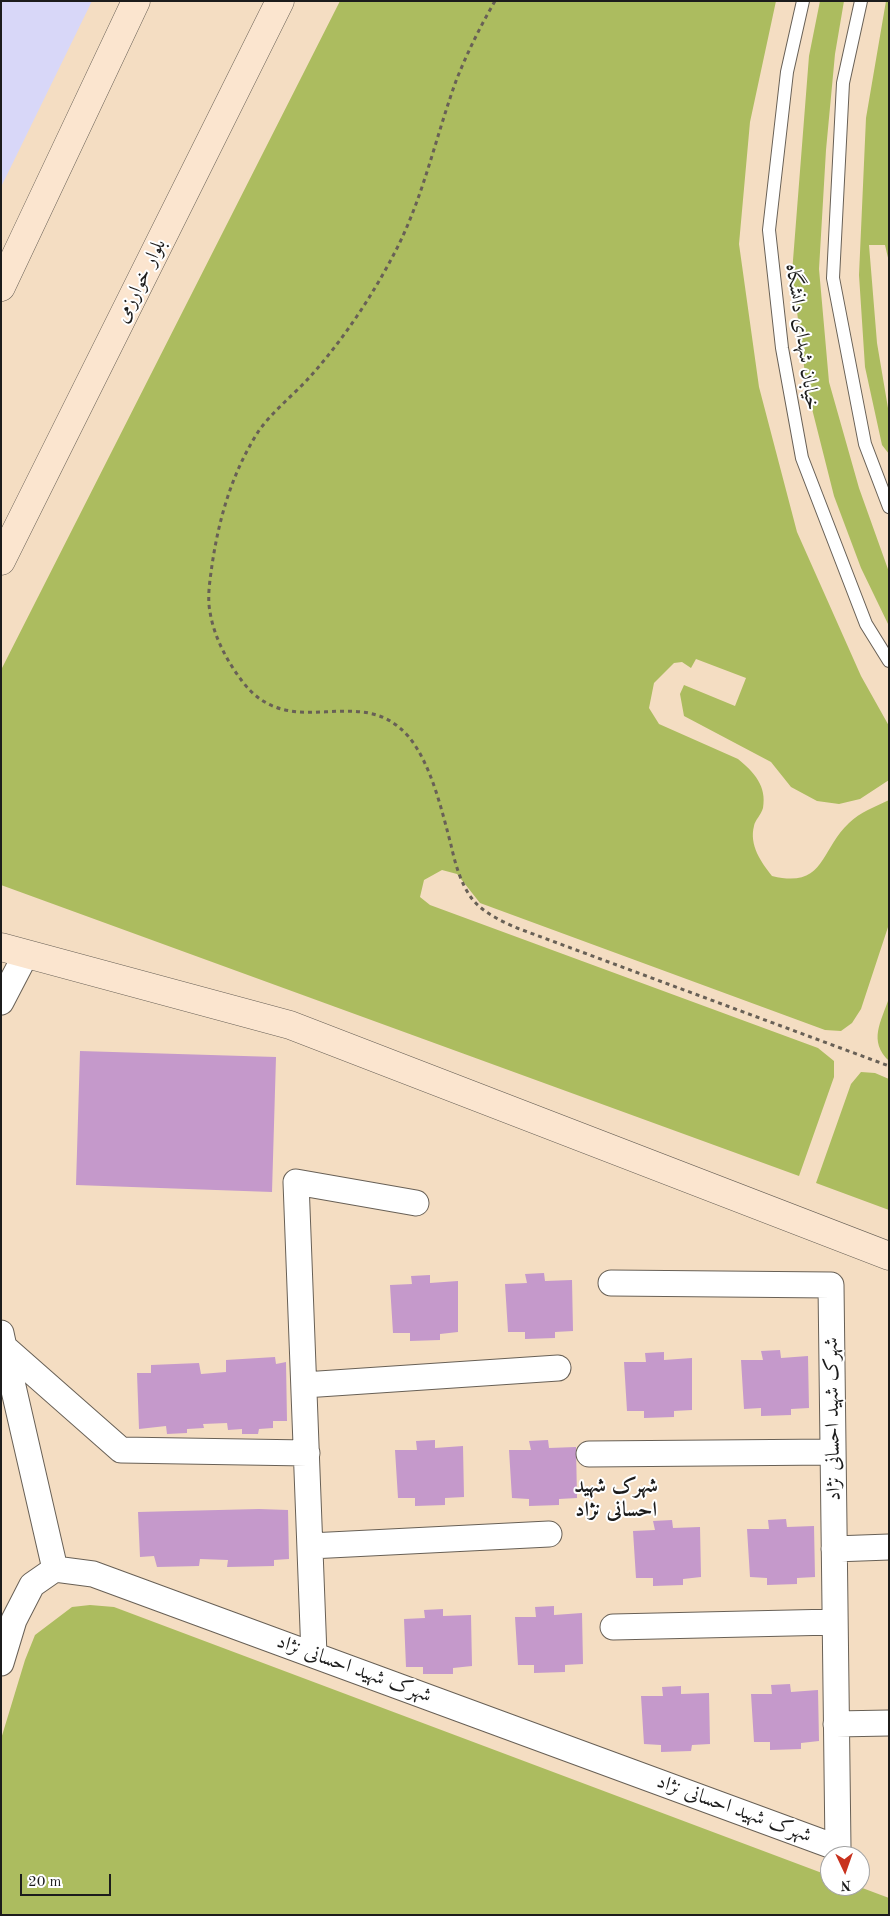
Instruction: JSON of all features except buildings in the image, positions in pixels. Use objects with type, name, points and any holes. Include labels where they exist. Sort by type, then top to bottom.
[{"type":"main road","points":[[1,287],[136,1]]},
{"type":"main road","name":"بلوار خوارزمی","points":[[1,561],[280,1]]},
{"type":"main road","points":[[14,951],[290,1025],[889,1256]]},
{"type":"street","points":[[1,1002],[14,951]]},
{"type":"street","points":[[314,1655],[296,1182],[416,1203]]},
{"type":"street","name":"شهرک شهید احسانی نژاد","points":[[55,1569],[93,1574],[139,1589],[838,1848],[831,1285],[611,1283]]},
{"type":"street","points":[[2,1340],[121,1450],[307,1453]]},
{"type":"street","points":[[1,1663],[14,1620],[32,1585],[55,1569],[2,1340]]},
{"type":"street","points":[[304,1385],[558,1368]]},
{"type":"street","points":[[589,1454],[833,1452]]},
{"type":"street","points":[[310,1546],[549,1534]]},
{"type":"street","points":[[834,1549],[889,1547]]},
{"type":"street","points":[[614,1627],[835,1622]]},
{"type":"street","points":[[836,1724],[889,1723]]},
{"type":"lane","name":"خیابان شهدای دانشگاه","points":[[803,1],[787,72],[769,230],[782,348],[802,458],[866,624],[889,661]]},
{"type":"lane","name":"خیابان شهدای دانشگاه","points":[[861,1],[844,83],[834,278],[865,444],[889,507]]},
{"type":"path","points":[[495,1],[465,60],[424,184],[411,219],[394,254],[366,302],[332,350],[261,428],[243,457],[216,534],[209,600],[215,633],[227,658],[242,680],[261,702],[286,711],[373,713],[388,719],[408,735],[418,750],[435,791],[455,863],[463,881],[472,898],[487,912],[517,928],[889,1066]]},
{"type":"shaded area","points":[[1,1],[92,1],[1,187]]},
{"type":"green space","points":[[340,1],[776,1],[750,122],[739,244],[759,387],[797,532],[861,676],[889,726],[889,780],[860,799],[839,804],[817,801],[791,787],[771,762],[684,716],[680,694],[684,685],[735,706],[746,678],[696,659],[691,668],[682,662],[674,663],[654,683],[649,708],[659,724],[738,759],[754,774],[761,786],[764,800],[762,811],[754,826],[753,840],[760,859],[772,876],[789,879],[802,877],[812,872],[853,819],[889,800],[889,924],[861,1009],[852,1023],[841,1031],[825,1030],[480,903],[457,874],[442,870],[424,880],[420,897],[430,905],[818,1048],[834,1061],[834,1077],[799,1176],[1,885],[1,670]]},
{"type":"green space","points":[[820,1],[844,1],[835,54],[826,150],[819,269],[829,382],[859,488],[889,572],[889,626],[861,568],[834,496],[807,389],[792,273],[809,56]]},
{"type":"green space","points":[[886,1],[889,1],[889,262],[885,245],[869,245],[877,343],[889,414],[889,454],[882,445],[865,367],[859,275],[866,118]]},
{"type":"green space","points":[[889,998],[889,1061],[879,1046],[878,1031]]},
{"type":"green space","points":[[861,1072],[875,1073],[889,1079],[889,1210],[816,1183],[851,1084]]},
{"type":"green space","points":[[90,1605],[114,1607],[820,1872],[820,1896],[870,1896],[870,1891],[889,1898],[889,1915],[1,1915],[1,1739],[25,1660],[35,1635],[72,1607]]},
{"type":"district","name":"شهرک شهید احسانی نژاد","points":[[616,1498]]}]
